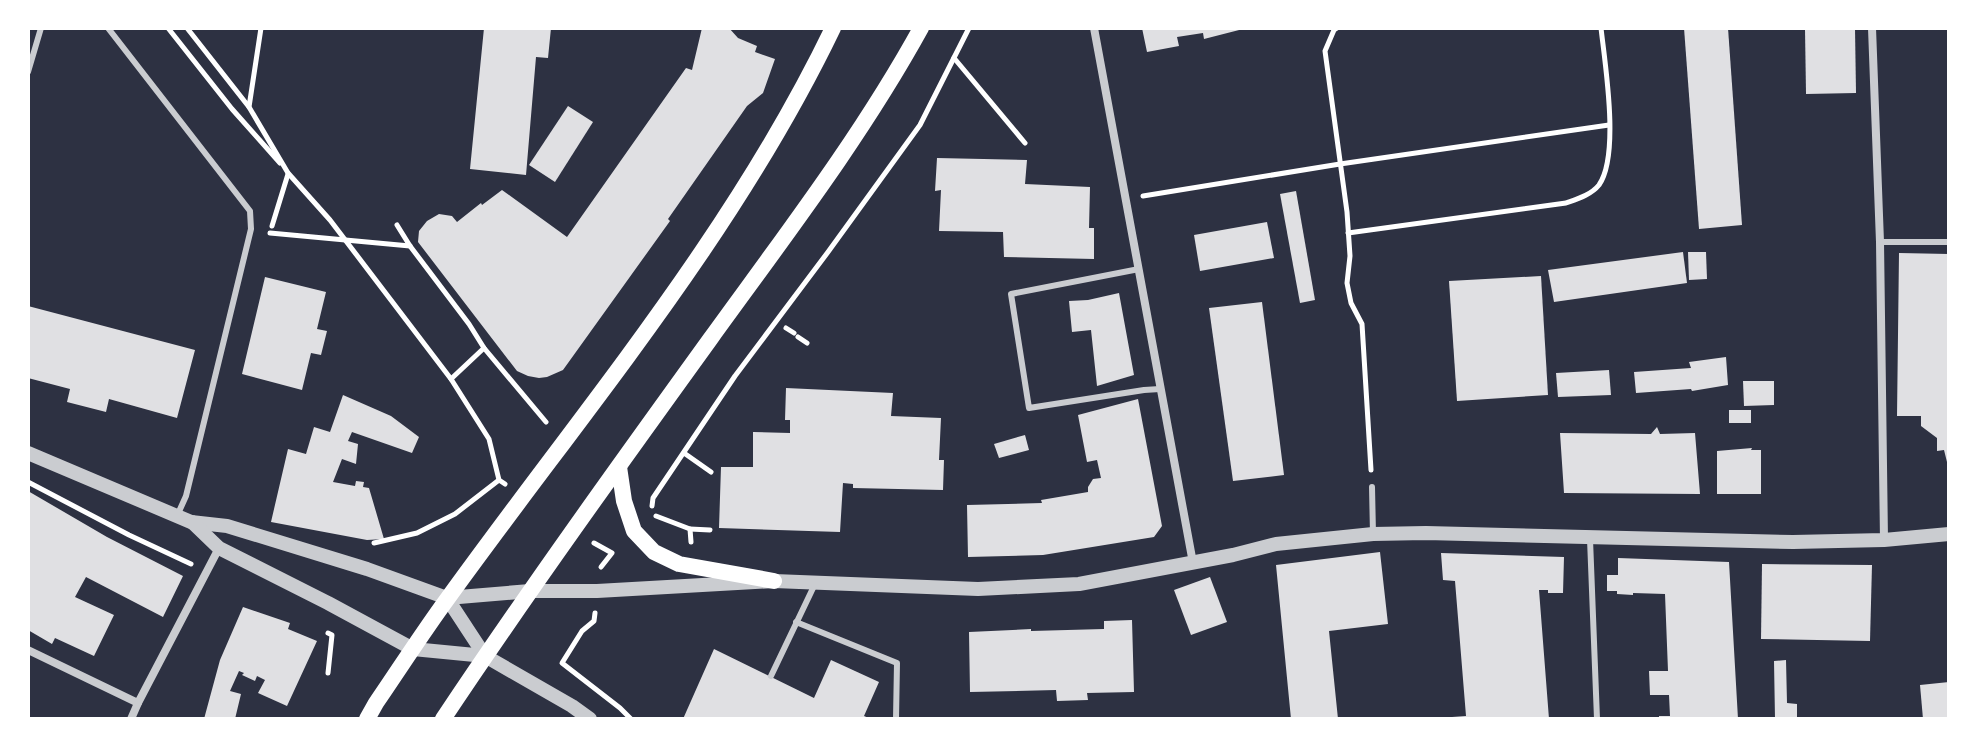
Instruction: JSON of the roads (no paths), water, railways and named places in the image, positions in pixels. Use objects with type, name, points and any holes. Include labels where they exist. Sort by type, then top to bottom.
[{"type":"main road","points":[[367,719],[447,598],[697,261],[769,148],[833,28]]},
{"type":"main road","points":[[443,719],[530,591],[833,170],[903,62],[921,28]]},
{"type":"main road","points":[[619,467],[624,501],[634,531],[654,552],[679,564],[774,581]]},
{"type":"street","points":[[1094,28],[1193,563]]},
{"type":"street","points":[[1872,28],[1880,242],[1884,540]]},
{"type":"street","points":[[28,453],[184,519],[227,526],[367,569],[447,598],[530,591],[597,591],[774,581],[978,589],[1065,585],[1193,563],[1276,544],[1373,534],[1793,542],[1884,540],[1949,534]]},
{"type":"street","points":[[184,519],[219,548],[413,649],[485,656],[590,719]]},
{"type":"street","points":[[131,719],[219,548]]},
{"type":"street","points":[[447,598],[485,656]]},
{"type":"street","points":[[28,650],[138,703]]},
{"type":"lane","points":[[28,72],[41,28]]},
{"type":"lane","points":[[108,28],[250,211],[251,229],[186,496],[184,519]]},
{"type":"lane","points":[[1880,242],[1949,242]]},
{"type":"lane","points":[[1139,269],[1011,294],[1029,408],[1160,389]]},
{"type":"lane","points":[[1372,487],[1373,534]]},
{"type":"lane","points":[[1590,536],[1597,719]]},
{"type":"lane","points":[[771,676],[815,583]]},
{"type":"lane","points":[[796,622],[897,663],[896,719]]}]
